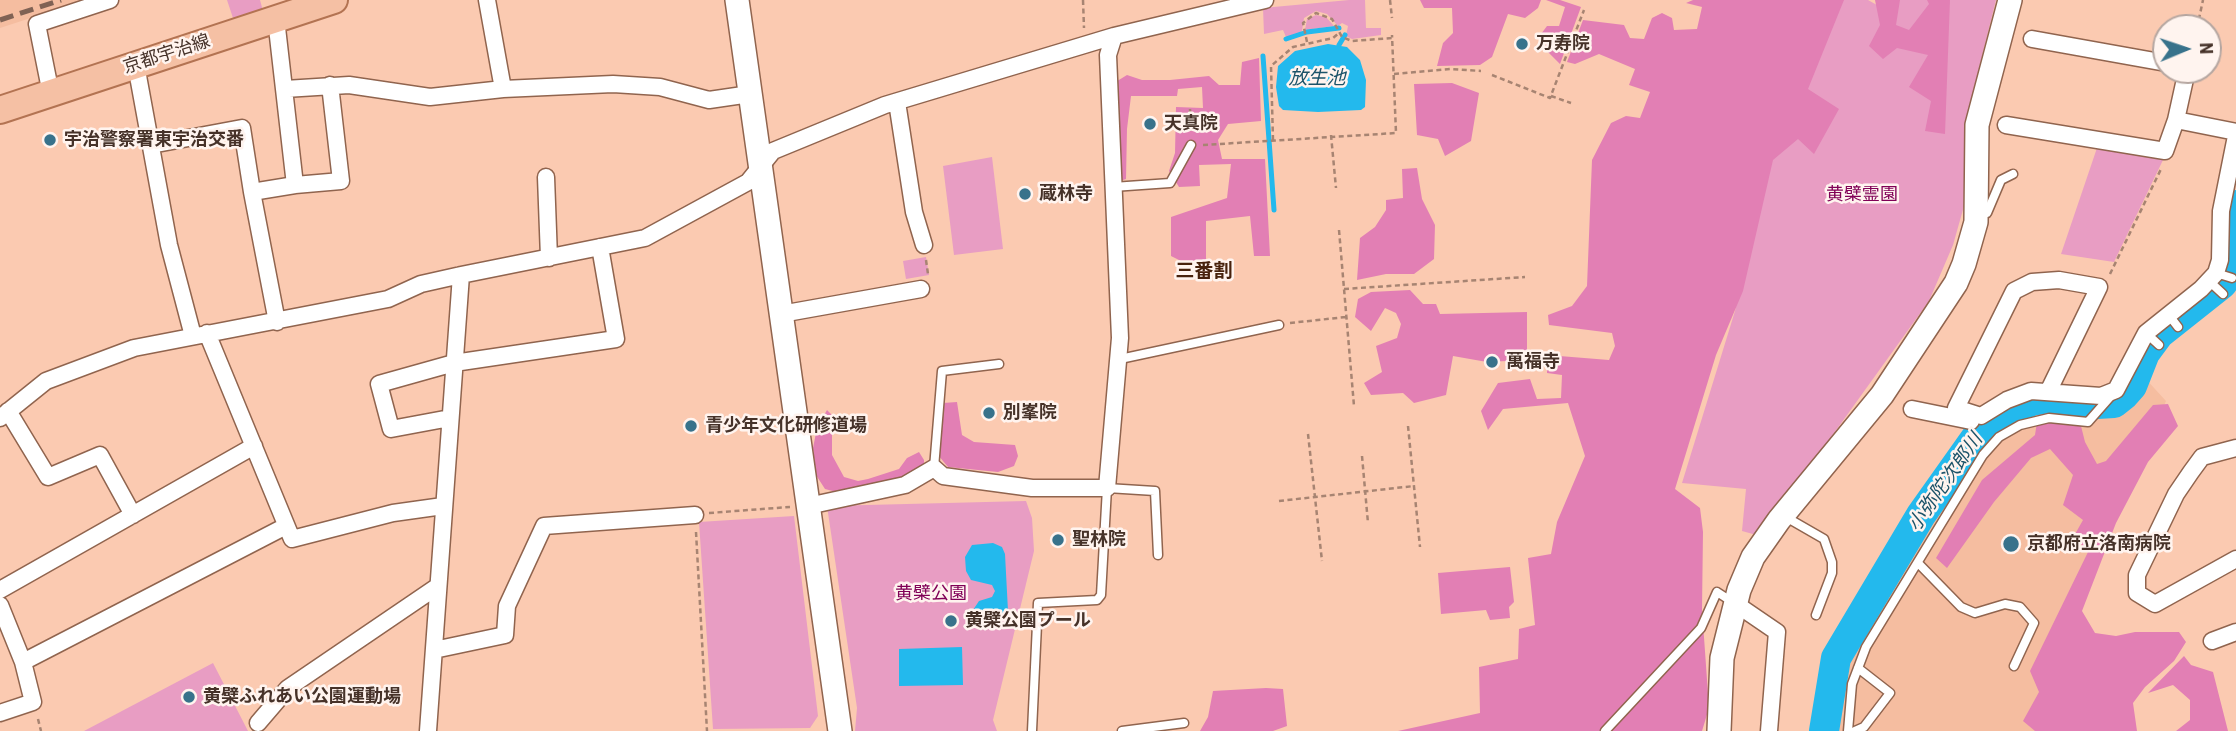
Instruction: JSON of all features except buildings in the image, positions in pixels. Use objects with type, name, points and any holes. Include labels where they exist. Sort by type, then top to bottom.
[{"type":"main road","name":"京都宇治線","points":[[0,110],[334,0]]},
{"type":"street","points":[[51,94],[37,24],[110,0]]},
{"type":"street","points":[[487,0],[503,89]]},
{"type":"street","points":[[737,0],[780,314],[802,506],[840,731]]},
{"type":"street","points":[[133,514],[100,455],[48,477],[3,412],[46,381],[134,348],[388,299],[421,284],[645,238],[748,181],[773,151],[897,102],[1114,36],[1263,0]]},
{"type":"street","points":[[1719,731],[1722,658],[1735,604],[1753,557],[1783,515],[1882,395],[1934,318],[1964,264],[1976,214],[1977,125],[2010,0]]},
{"type":"street","points":[[276,19],[295,185]]},
{"type":"street","points":[[802,506],[905,485],[934,468],[943,476],[1032,488],[1107,488],[1120,359],[1108,55],[1114,36]]},
{"type":"street","points":[[2032,39],[2152,60]]},
{"type":"street","points":[[136,65],[169,245],[200,334],[254,446],[292,539],[393,513],[443,506]]},
{"type":"street","points":[[285,89],[330,85],[430,97],[503,89],[613,84],[660,87],[709,100],[750,94]]},
{"type":"street","points":[[2006,125],[2165,151],[2185,84]]},
{"type":"street","points":[[252,192],[341,181],[330,85]]},
{"type":"street","points":[[897,102],[914,212],[925,245]]},
{"type":"street","points":[[1912,409],[1975,422],[1981,415],[2007,400],[2031,391],[2112,395],[2149,335],[2215,278],[2220,260],[2221,211],[2232,170],[2236,134],[2176,120]]},
{"type":"street","points":[[151,145],[242,128],[277,322]]},
{"type":"street","points":[[545,177],[549,258]]},
{"type":"street","points":[[450,418],[391,429],[379,384],[454,363],[616,339],[600,247]]},
{"type":"street","points":[[428,731],[461,275]]},
{"type":"street","points":[[1981,415],[1956,408],[2014,291],[2032,282],[2059,280],[2099,288],[2049,390]]},
{"type":"street","points":[[780,314],[921,289]]},
{"type":"street","points":[[0,590],[254,446]]},
{"type":"street","points":[[2236,449],[2202,457],[2191,472],[2176,494],[2137,575],[2137,593],[2155,604],[2236,559]]},
{"type":"street","points":[[434,650],[505,635],[507,606],[544,526],[695,514]]},
{"type":"street","points":[[23,662],[286,526]]},
{"type":"street","points":[[258,723],[288,688],[438,586]]},
{"type":"street","points":[[1735,604],[1777,632],[1769,731]]},
{"type":"street","points":[[0,713],[33,702],[23,662],[2,616]]},
{"type":"street","points":[[2212,641],[2236,632]]},
{"type":"lane","points":[[1113,187],[1170,183],[1191,145]]},
{"type":"lane","points":[[1976,214],[1987,213],[2001,180],[2013,174]]},
{"type":"lane","points":[[2223,295],[2215,278],[2232,278]]},
{"type":"lane","points":[[2169,316],[2178,327]]},
{"type":"lane","points":[[1120,359],[1279,325]]},
{"type":"lane","points":[[2149,335],[2159,345]]},
{"type":"lane","points":[[934,468],[942,371],[999,363]]},
{"type":"lane","points":[[1848,731],[1852,684],[1867,647],[1983,455],[1999,437],[2021,425],[2049,418],[2088,422],[2112,395]]},
{"type":"lane","points":[[1032,731],[1038,603],[1097,600],[1101,595],[1107,488],[1155,491],[1158,555]]},
{"type":"lane","points":[[1783,515],[1824,539],[1832,562],[1832,573],[1816,615]]},
{"type":"lane","points":[[1918,564],[1961,607],[1975,614],[2005,604],[2020,607],[2034,624],[2014,666]]},
{"type":"lane","points":[[1605,731],[1701,628],[1717,592],[1735,604]]},
{"type":"lane","points":[[1855,731],[1864,727],[1890,693],[1858,668]]},
{"type":"lane","points":[[1122,731],[1184,723]]},
{"type":"path","points":[[1083,0],[1084,46]]},
{"type":"path","points":[[1390,0],[1392,18]]},
{"type":"path","points":[[1551,96],[1584,10]]},
{"type":"path","points":[[1225,144],[1396,132],[1392,37],[1353,41],[1341,35],[1326,15],[1316,13],[1306,18],[1304,32],[1307,43]]},
{"type":"path","points":[[1273,140],[1271,66],[1293,47],[1341,35]]},
{"type":"path","points":[[1394,74],[1450,69],[1481,71]]},
{"type":"path","points":[[1492,75],[1572,103]]},
{"type":"path","points":[[1331,135],[1336,188]]},
{"type":"path","points":[[2099,288],[2105,283],[2135,228],[2167,157],[2165,151]]},
{"type":"path","points":[[1339,230],[1354,407]]},
{"type":"path","points":[[921,289],[929,275],[925,245]]},
{"type":"path","points":[[1344,289],[1525,277]]},
{"type":"path","points":[[1279,325],[1347,317]]},
{"type":"path","points":[[1408,426],[1420,547]]},
{"type":"path","points":[[1308,434],[1322,561]]},
{"type":"path","points":[[1362,456],[1368,523]]},
{"type":"path","points":[[1279,501],[1414,486]]},
{"type":"path","points":[[707,731],[695,514],[802,506]]},
{"type":"shaded area","points":[[0,0],[86,0],[0,28]]},
{"type":"shaded area","points":[[1420,0],[1541,0],[1538,8],[1525,18],[1508,14],[1492,57],[1480,65],[1437,66],[1443,43],[1453,33],[1452,8],[1424,8]]},
{"type":"shaded area","points":[[1546,0],[1560,0],[1581,7],[1560,64],[1545,49],[1547,41],[1538,38],[1547,26],[1559,26],[1565,7]]},
{"type":"shaded area","points":[[1693,0],[1844,0],[1808,89],[1839,109],[1814,154],[1798,139],[1773,160],[1743,291],[1716,355],[1675,489],[1700,508],[1703,532],[1702,609],[1709,708],[1702,731],[1398,731],[1480,713],[1479,667],[1518,659],[1519,629],[1535,625],[1528,558],[1551,554],[1557,522],[1585,456],[1568,403],[1503,409],[1488,430],[1481,411],[1498,383],[1530,379],[1537,399],[1561,398],[1562,375],[1547,373],[1547,355],[1609,360],[1615,346],[1612,333],[1549,325],[1548,315],[1572,306],[1587,286],[1592,160],[1611,123],[1626,116],[1640,118],[1650,92],[1629,85],[1635,69],[1599,54],[1575,64],[1567,62],[1583,20],[1624,25],[1630,38],[1644,39],[1652,18],[1662,13],[1672,18],[1674,30],[1697,29],[1702,7],[1686,3]]},
{"type":"shaded area","points":[[1875,0],[1900,0],[1896,25],[1909,30],[1929,4],[1927,0],[1950,0],[1945,134],[1925,131],[1931,101],[1909,87],[1928,55],[1897,48],[1883,59],[1869,46],[1880,25]]},
{"type":"shaded area","points":[[1259,58],[1261,121],[1228,124],[1218,140],[1222,159],[1265,159],[1270,256],[1254,256],[1250,216],[1206,221],[1206,262],[1183,262],[1171,256],[1171,217],[1227,198],[1231,164],[1199,165],[1200,186],[1179,187],[1169,171],[1175,153],[1176,107],[1203,108],[1202,87],[1178,89],[1177,96],[1131,96],[1126,179],[1120,181],[1114,83],[1127,75],[1142,80],[1209,76],[1219,85],[1240,85],[1242,62]]},
{"type":"shaded area","points":[[1452,83],[1479,93],[1471,141],[1445,156],[1438,139],[1417,135],[1414,84]]},
{"type":"shaded area","points":[[1417,168],[1422,199],[1435,225],[1434,259],[1414,274],[1386,274],[1357,280],[1360,238],[1375,227],[1386,210],[1386,200],[1403,198],[1402,169]]},
{"type":"shaded area","points":[[1410,290],[1423,304],[1436,304],[1440,314],[1527,312],[1527,360],[1487,362],[1453,356],[1446,395],[1414,403],[1403,393],[1371,395],[1364,383],[1382,372],[1376,346],[1397,338],[1401,324],[1396,313],[1385,308],[1371,331],[1355,317],[1358,299],[1371,292]]},
{"type":"shaded area","name":"京都府立洛南病院","points":[[2144,377],[2166,401],[2075,610],[2077,731],[1838,731],[1850,660],[1958,478],[1990,434],[2014,417],[2036,408],[2053,407],[2107,418],[2119,412],[2137,393]]},
{"type":"shaded area","points":[[957,402],[962,435],[974,442],[1015,445],[1018,456],[1014,466],[998,472],[948,467],[938,455],[942,407],[943,403]]},
{"type":"shaded area","points":[[2168,404],[2178,426],[2148,462],[2116,523],[2082,611],[2095,633],[2116,636],[2135,632],[2179,632],[2186,642],[2174,661],[2145,687],[2133,703],[2137,731],[2035,731],[2023,721],[2039,692],[2030,671],[2088,552],[2074,536],[2083,520],[2063,505],[2073,475],[2050,449],[2031,458],[1994,502],[1947,568],[1936,558],[1982,480],[2035,435],[2039,409],[2078,414],[2085,442],[2097,464],[2106,461],[2153,405]]},
{"type":"shaded area","points":[[827,410],[832,415],[832,455],[844,477],[858,481],[899,469],[907,458],[919,452],[924,460],[924,470],[912,477],[844,494],[825,489],[816,475],[813,448],[817,428]]},
{"type":"shaded area","points":[[1510,567],[1514,602],[1509,607],[1510,618],[1490,620],[1486,610],[1441,614],[1438,573]]},
{"type":"shaded area","points":[[2184,656],[2191,665],[2213,672],[2228,731],[2176,731],[2190,720],[2190,700],[2173,685],[2148,693]]},
{"type":"shaded area","points":[[1283,689],[1287,726],[1273,731],[1200,731],[1208,717],[1213,691]]},
{"type":"green space","points":[[227,0],[260,0],[264,15],[235,24]]},
{"type":"green space","points":[[1365,0],[1366,28],[1381,28],[1381,35],[1352,39],[1346,36],[1348,26],[1342,23],[1338,26],[1327,14],[1316,11],[1304,18],[1302,31],[1295,35],[1286,37],[1283,30],[1264,34],[1263,8]]},
{"type":"green space","name":"黄檗霊園","points":[[1843,0],[1868,0],[1884,9],[1888,0],[1996,0],[1968,112],[1964,206],[1953,245],[1929,301],[1760,536],[1742,531],[1746,489],[1682,483],[1735,311],[1765,161]]},
{"type":"green space","points":[[1316,15],[1326,17],[1334,26],[1305,30],[1307,19]]},
{"type":"green space","points":[[2098,145],[2163,160],[2114,262],[2061,254]]},
{"type":"green space","points":[[992,157],[1003,249],[954,255],[943,166]]},
{"type":"green space","points":[[926,257],[929,275],[906,279],[903,261]]},
{"type":"green space","name":"黄檗公園","points":[[1026,501],[1032,518],[1034,551],[993,720],[997,731],[855,731],[857,708],[827,506]]},
{"type":"green space","points":[[794,516],[818,716],[810,728],[713,729],[699,522]]},
{"type":"green space","name":"黄檗ふれあい公園運動場","points":[[213,663],[248,731],[84,731]]},
{"type":"water","name":"放生池","points":[[1328,44],[1347,47],[1360,60],[1366,80],[1365,107],[1361,110],[1318,112],[1283,110],[1279,106],[1276,87],[1278,66],[1295,51]]},
{"type":"water","points":[[993,543],[1002,547],[1005,554],[1008,611],[995,627],[984,629],[975,624],[973,610],[979,601],[992,597],[995,591],[992,585],[971,580],[966,571],[965,557],[972,545]]},
{"type":"water","points":[[962,647],[963,685],[899,686],[899,649]]},
{"type":"waterway","points":[[1286,39],[1307,32],[1339,28]]},
{"type":"waterway","points":[[1339,45],[1345,35]]},
{"type":"waterway","points":[[1263,56],[1274,210]]},
{"type":"waterway","name":"小弥陀次郎川","points":[[1824,731],[1836,658],[1921,515],[1982,429],[2031,401],[2048,398],[2097,404],[2114,403],[2124,395],[2132,386],[2145,353],[2159,334],[2222,284],[2227,277],[2236,205]]},
{"type":"railway","points":[[0,20],[61,0]]},
{"type":"place","name":"万寿院","points":[[1522,44]]},
{"type":"place","name":"天真院","points":[[1150,124]]},
{"type":"place","name":"宇治警察署東宇治交番","points":[[50,140]]},
{"type":"place","name":"蔵林寺","points":[[1025,194]]},
{"type":"place","name":"萬福寺","points":[[1492,362]]},
{"type":"place","name":"別峯院","points":[[989,413]]},
{"type":"place","name":"青少年文化研修道場","points":[[691,426]]},
{"type":"place","name":"聖林院","points":[[1058,540]]},
{"type":"place","name":"京都府立洛南病院","points":[[2011,544]]},
{"type":"place","name":"黄檗公園プール","points":[[951,621]]},
{"type":"place","name":"黄檗ふれあい公園運動場","points":[[189,697]]},
{"type":"district","name":"三番割","points":[[1204,272]]}]
